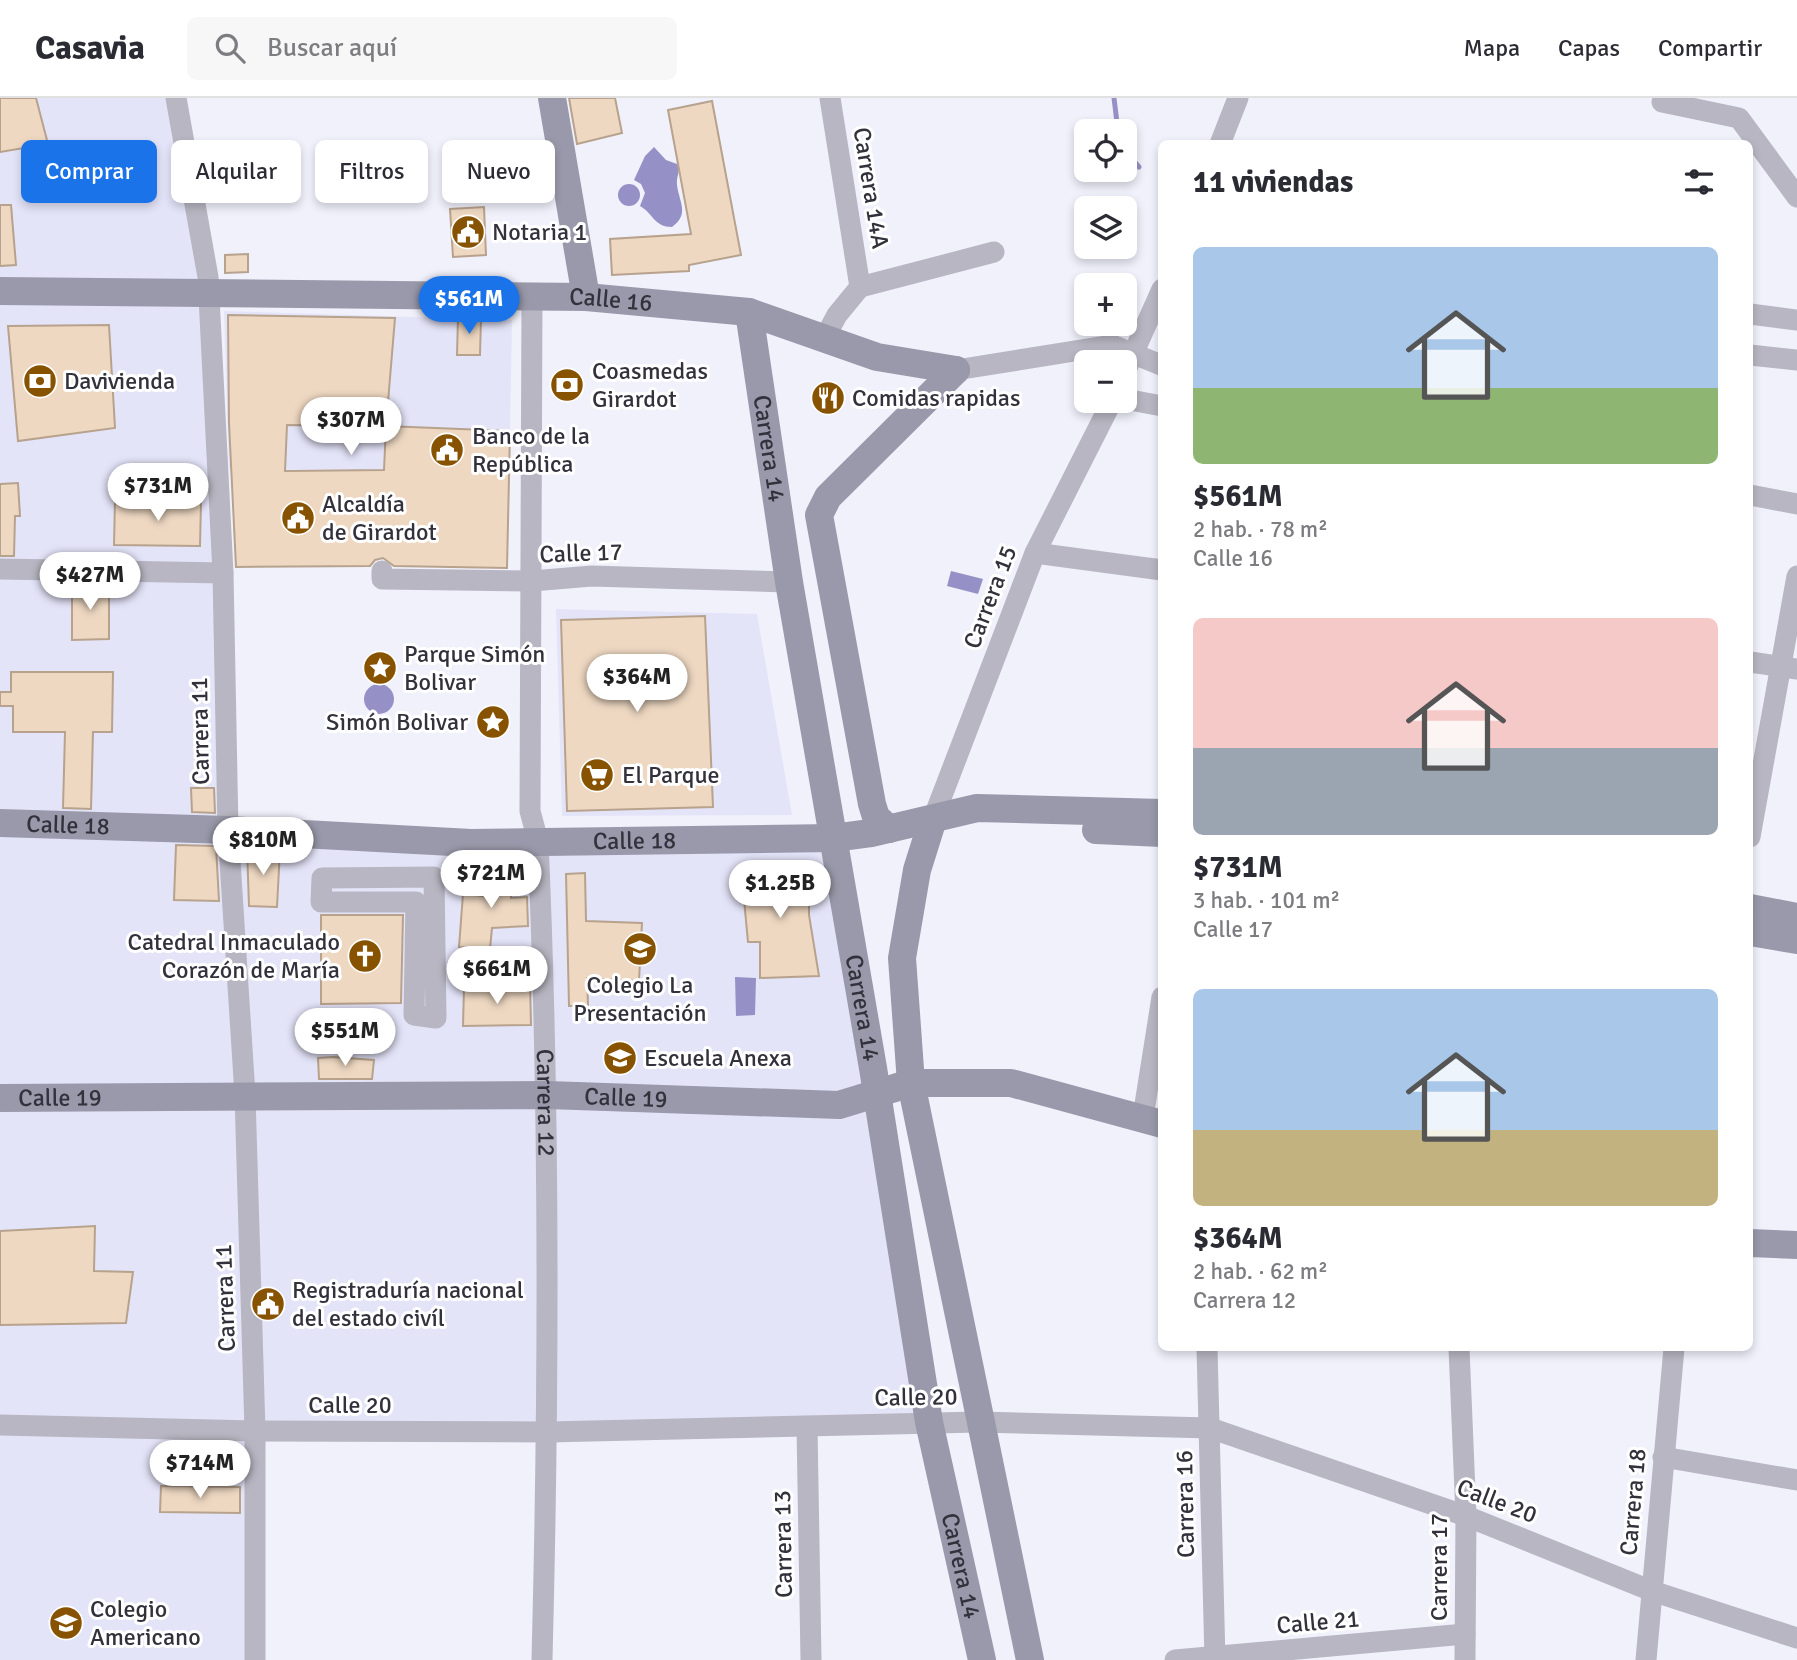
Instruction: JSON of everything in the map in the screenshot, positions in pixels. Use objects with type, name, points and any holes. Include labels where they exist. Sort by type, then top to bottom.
[{"type":"street","name":"Carrera 11","points":[[176,98],[207,270],[223,573],[228,830],[245,1095],[255,1431],[255,1660]]},
{"type":"street","points":[[552,98],[586,296]]},
{"type":"street","name":"Carrera 14A","points":[[830,98],[860,287]]},
{"type":"street","points":[[1222,140],[1238,98]]},
{"type":"street","points":[[1662,102],[1740,118],[1797,197]]},
{"type":"street","points":[[824,340],[836,315],[860,287],[994,252]]},
{"type":"street","name":"Calle 16","points":[[0,291],[586,296],[749,312],[877,357],[956,370],[1112,345],[1158,365]]},
{"type":"street","name":"Carrera 12","points":[[532,296],[530,811],[538,841],[548,1095],[548,1432],[542,1660]]},
{"type":"street","points":[[1135,350],[1158,298]]},
{"type":"street","name":"Carrera 14","points":[[749,312],[789,582],[929,1422],[982,1660]]},
{"type":"street","points":[[1753,314],[1797,320]]},
{"type":"street","points":[[1753,355],[1797,360]]},
{"type":"street","name":"Carrera 14","points":[[889,829],[876,817],[872,804],[819,515],[828,498],[956,370]]},
{"type":"street","points":[[1137,401],[1158,405]]},
{"type":"street","name":"Carrera 15","points":[[933,819],[1035,553],[1106,413]]},
{"type":"street","points":[[1753,496],[1797,504]]},
{"type":"street","points":[[1035,553],[1158,569]]},
{"type":"street","points":[[0,569],[223,573]]},
{"type":"street","name":"Calle 17","points":[[382,571],[382,579],[532,581],[592,576],[789,582]]},
{"type":"street","points":[[1753,824],[1788,668],[1797,576]]},
{"type":"street","points":[[1753,662],[1788,668]]},
{"type":"street","name":"Calle 18","points":[[0,823],[228,830],[471,843],[833,838],[889,829],[978,808],[1158,813]]},
{"type":"street","name":"Carrera 14","points":[[933,819],[917,870],[902,958],[911,1083],[1030,1660]]},
{"type":"street","name":"Calle 18","points":[[933,819],[1158,833]]},
{"type":"street","points":[[434,877],[436,1018],[414,1015],[416,902],[321,902],[322,878],[434,877]]},
{"type":"street","points":[[1753,909],[1797,917]]},
{"type":"street","points":[[1753,933],[1797,940]]},
{"type":"street","points":[[1152,1121],[1158,1047]]},
{"type":"street","name":"Calle 19","points":[[0,1098],[548,1095],[839,1105],[911,1083],[1011,1083],[1152,1121]]},
{"type":"street","points":[[1753,1243],[1797,1245]]},
{"type":"street","name":"Carrera 16","points":[[1207,1351],[1215,1659]]},
{"type":"street","name":"Carrera 17","points":[[1459,1351],[1466,1516],[1465,1660]]},
{"type":"street","name":"Carrera 18","points":[[1646,1660],[1674,1351]]},
{"type":"street","name":"Calle 20","points":[[0,1425],[255,1431],[548,1432],[929,1422],[1210,1428],[1466,1516],[1652,1591],[1797,1638]]},
{"type":"street","name":"Carrera 13","points":[[807,1427],[811,1660]]},
{"type":"street","points":[[1663,1457],[1797,1480]]},
{"type":"street","name":"Calle 21","points":[[1175,1660],[1215,1659],[1465,1634]]},
{"type":"shaded area","points":[[0,98],[176,98],[184,140],[171,140],[171,203],[195,203],[207,270],[228,830],[540,842],[831,840],[929,1422],[256,1431],[255,1660],[0,1660]]},
{"type":"shaded area","points":[[654,147],[666,160],[678,167],[677,185],[682,212],[672,227],[661,225],[640,206],[645,193],[641,184],[634,180],[645,156]]},
{"type":"shaded area","points":[[629,184],[637,187],[640,195],[637,203],[629,206],[621,203],[618,195],[621,187]]},
{"type":"shaded area","points":[[224,311],[512,320],[510,431],[386,426],[384,470],[229,469]]},
{"type":"shaded area","points":[[951,571],[983,579],[978,594],[947,586]]},
{"type":"shaded area","points":[[556,609],[757,614],[792,815],[562,816]]},
{"type":"shaded area","points":[[379,684],[390,688],[394,699],[390,710],[379,714],[368,710],[364,699],[368,688]]},
{"type":"shaded area","points":[[735,977],[756,978],[755,1015],[736,1016]]},
{"type":"building","points":[[0,98],[36,98],[47,140],[21,140],[21,148],[0,152]]},
{"type":"building","points":[[569,98],[615,98],[622,133],[577,144]]},
{"type":"building","points":[[712,101],[741,255],[689,265],[689,271],[612,275],[610,239],[691,234],[668,110]]},
{"type":"building","points":[[0,205],[11,205],[16,265],[0,266]]},
{"type":"building","name":"Notaria 1","points":[[484,207],[486,255],[453,257],[450,209]]},
{"type":"building","points":[[248,254],[248,272],[225,273],[225,255]]},
{"type":"building","points":[[228,315],[395,318],[386,426],[510,431],[507,568],[394,566],[383,558],[375,560],[370,566],[236,567],[229,423]],"holes":[[[287,425],[386,426],[384,470],[285,471]]]},
{"type":"building","points":[[458,317],[481,318],[480,355],[457,355]]},
{"type":"building","points":[[109,325],[115,428],[18,441],[8,326]]},
{"type":"building","points":[[18,483],[20,516],[15,516],[14,556],[0,556],[0,484]]},
{"type":"building","points":[[115,500],[201,501],[200,546],[114,545]]},
{"type":"building","points":[[72,583],[109,584],[109,639],[72,640]]},
{"type":"building","points":[[705,616],[713,807],[567,811],[561,620]]},
{"type":"building","points":[[11,672],[113,672],[112,732],[93,732],[91,809],[63,808],[65,732],[13,732],[13,706],[0,706],[0,692],[11,692]]},
{"type":"building","points":[[191,788],[214,788],[215,813],[192,812]]},
{"type":"building","points":[[176,845],[216,846],[219,901],[174,900]]},
{"type":"building","points":[[247,848],[280,849],[277,907],[249,906]]},
{"type":"building","points":[[482,867],[510,868],[511,898],[527,897],[528,926],[492,928],[490,949],[459,947],[463,894],[482,896]]},
{"type":"building","points":[[741,867],[809,867],[809,915],[819,976],[760,978],[760,942],[748,942]]},
{"type":"building","points":[[585,873],[586,921],[642,923],[639,981],[587,978],[588,1005],[569,1006],[566,874]]},
{"type":"building","name":"Catedral Inmaculado Corazón de María","points":[[321,915],[403,915],[401,1003],[321,1004]]},
{"type":"building","points":[[530,984],[531,1025],[463,1026],[464,987]]},
{"type":"building","points":[[318,1058],[374,1060],[372,1079],[319,1079]]},
{"type":"building","points":[[95,1226],[94,1271],[133,1272],[126,1323],[0,1325],[0,1231]]},
{"type":"building","points":[[161,1486],[240,1487],[240,1513],[160,1512]]},
{"type":"waterway","points":[[1114,98],[1117,119]]},
{"type":"place","name":"Notaria 1","points":[[468,232]]},
{"type":"place","name":"Davivienda","points":[[40,381]]},
{"type":"place","name":"Coasmedas Girardot","points":[[567,385]]},
{"type":"place","name":"Comidas rapidas","points":[[828,398]]},
{"type":"place","name":"Banco de la República","points":[[447,450]]},
{"type":"place","name":"Alcaldía de Girardot","points":[[298,518]]},
{"type":"place","name":"Parque Simón Bolivar","points":[[380,668]]},
{"type":"place","name":"Simón Bolivar","points":[[493,722]]},
{"type":"place","name":"El Parque","points":[[597,775]]},
{"type":"place","name":"Colegio La Presentación","points":[[640,949]]},
{"type":"place","name":"Catedral Inmaculado Corazón de María","points":[[365,956]]},
{"type":"place","name":"Escuela Anexa","points":[[620,1058]]},
{"type":"place","name":"Registraduría nacional del estado civíl","points":[[268,1304]]},
{"type":"place","name":"Colegio Americano","points":[[66,1623]]}]
